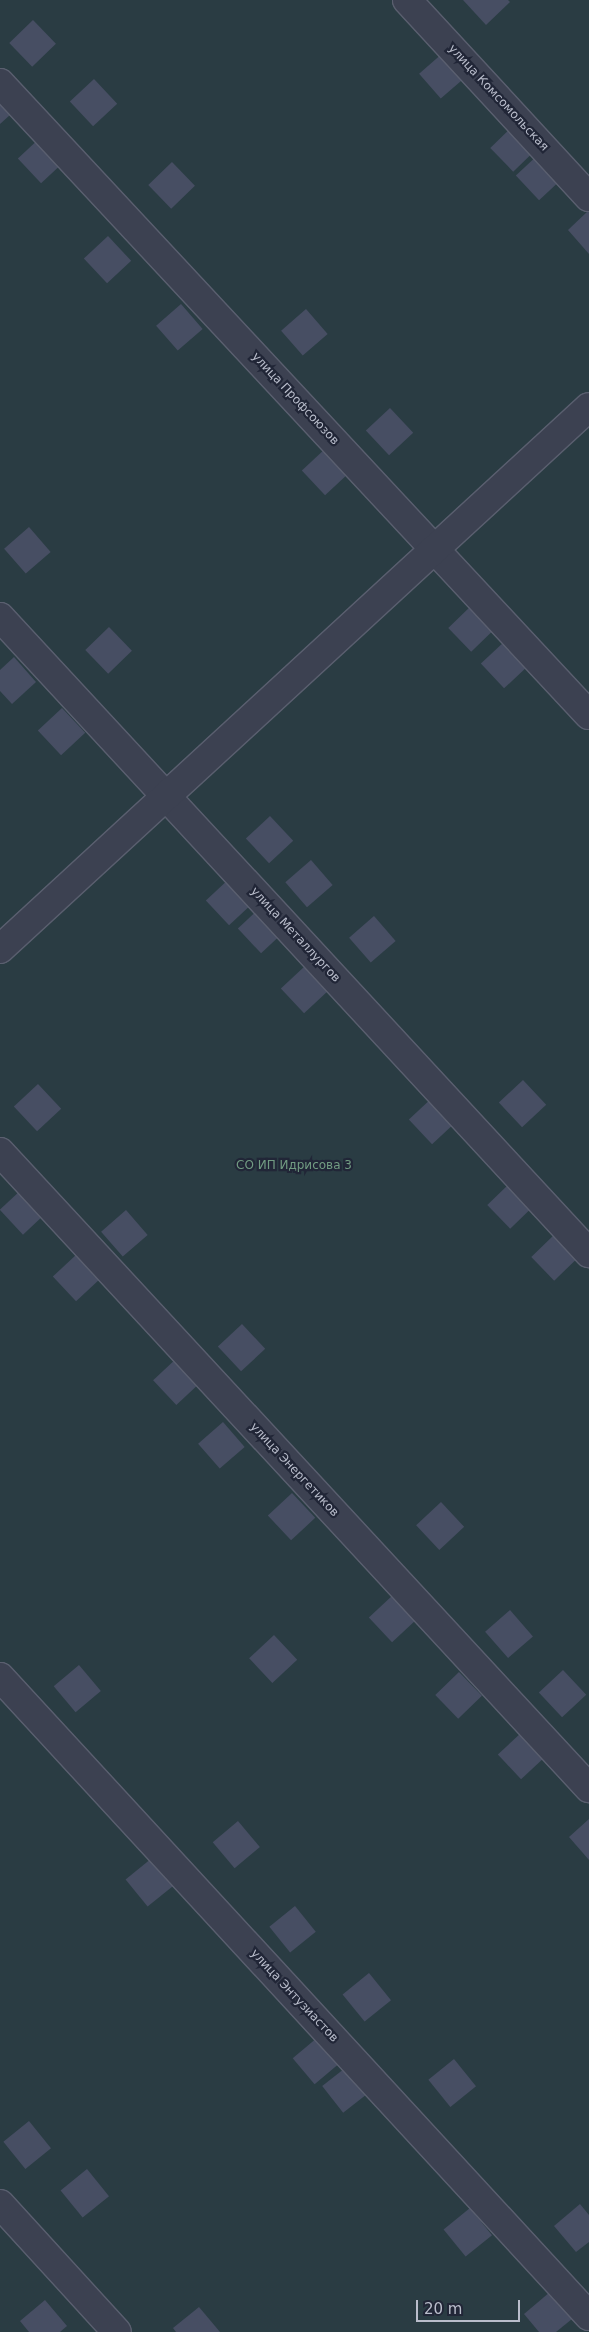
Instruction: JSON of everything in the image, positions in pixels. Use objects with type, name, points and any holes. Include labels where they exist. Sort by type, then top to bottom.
[{"type":"street","name":"улица Комсомольская","points":[[407,0],[589,197]]},
{"type":"street","name":"улица Профсоюзов","points":[[0,83],[589,715]]},
{"type":"street","points":[[0,949],[589,407]]},
{"type":"street","name":"улица Металлургов","points":[[0,617],[589,1253]]},
{"type":"street","name":"улица Энергетиков","points":[[0,1152],[589,1788]]},
{"type":"street","name":"улица Энтузиастов","points":[[0,1676],[589,2316]]},
{"type":"street","points":[[0,2204],[117,2332]]},
{"type":"green space","name":"СО ИП Идрисова 3","points":[[0,0],[589,0],[589,2332],[0,2332]]},
{"type":"building","points":[[463,0],[508,0],[510,2],[486,25]]},
{"type":"building","points":[[33,20],[56,44],[32,67],[9,43]]},
{"type":"building","points":[[444,52],[466,77],[441,99],[419,74]]},
{"type":"building","points":[[94,79],[117,104],[93,126],[70,102]]},
{"type":"building","points":[[0,104],[10,115],[0,124]]},
{"type":"building","points":[[514,125],[537,149],[513,172],[490,148]]},
{"type":"building","points":[[42,136],[65,161],[41,183],[18,159]]},
{"type":"building","points":[[540,153],[563,178],[539,200],[516,176]]},
{"type":"building","points":[[172,162],[195,186],[171,209],[148,185]]},
{"type":"building","points":[[589,210],[589,254],[568,230]]},
{"type":"building","points":[[108,236],[131,261],[107,283],[84,259]]},
{"type":"building","points":[[181,304],[203,329],[178,351],[156,326]]},
{"type":"building","points":[[306,309],[328,334],[303,356],[281,331]]},
{"type":"building","points":[[390,408],[413,433],[389,455],[366,431]]},
{"type":"building","points":[[326,448],[349,473],[325,495],[302,471]]},
{"type":"building","points":[[29,527],[51,552],[26,574],[4,549]]},
{"type":"building","points":[[472,605],[495,629],[471,652],[448,628]]},
{"type":"building","points":[[109,627],[132,651],[108,674],[85,650]]},
{"type":"building","points":[[505,641],[528,666],[504,688],[481,664]]},
{"type":"building","points":[[14,657],[36,682],[12,704],[0,691],[0,670]]},
{"type":"building","points":[[62,708],[85,733],[61,755],[38,731]]},
{"type":"building","points":[[270,816],[293,841],[269,863],[246,839]]},
{"type":"building","points":[[311,860],[333,885],[307,907],[285,882]]},
{"type":"building","points":[[230,878],[253,903],[229,925],[206,901]]},
{"type":"building","points":[[262,906],[285,931],[261,953],[238,929]]},
{"type":"building","points":[[374,916],[396,941],[371,963],[349,938]]},
{"type":"building","points":[[305,966],[328,991],[304,1013],[281,989]]},
{"type":"building","points":[[523,1080],[546,1105],[522,1127],[499,1103]]},
{"type":"building","points":[[38,1084],[61,1109],[37,1131],[14,1107]]},
{"type":"building","points":[[433,1097],[456,1122],[432,1144],[409,1120]]},
{"type":"building","points":[[511,1182],[534,1206],[510,1229],[487,1205]]},
{"type":"building","points":[[21,1190],[44,1215],[23,1235],[0,1210]]},
{"type":"building","points":[[126,1210],[148,1235],[123,1257],[101,1232]]},
{"type":"building","points":[[555,1234],[578,1258],[554,1281],[531,1257]]},
{"type":"building","points":[[77,1254],[100,1279],[76,1301],[53,1277]]},
{"type":"building","points":[[242,1324],[265,1349],[241,1371],[218,1347]]},
{"type":"building","points":[[178,1357],[201,1382],[176,1405],[153,1380]]},
{"type":"building","points":[[223,1422],[245,1447],[220,1469],[198,1444]]},
{"type":"building","points":[[292,1493],[315,1518],[291,1540],[268,1516]]},
{"type":"building","points":[[441,1502],[464,1527],[439,1550],[416,1525]]},
{"type":"building","points":[[393,1595],[416,1620],[392,1642],[369,1618]]},
{"type":"building","points":[[510,1610],[533,1636],[508,1658],[485,1632]]},
{"type":"building","points":[[274,1635],[297,1660],[272,1683],[249,1658]]},
{"type":"building","points":[[79,1665],[101,1691],[76,1712],[54,1686]]},
{"type":"building","points":[[563,1670],[586,1695],[562,1717],[539,1693]]},
{"type":"building","points":[[459,1672],[482,1696],[458,1719],[435,1695]]},
{"type":"building","points":[[522,1732],[545,1757],[521,1779],[498,1755]]},
{"type":"building","points":[[589,1819],[589,1860],[569,1837]]},
{"type":"building","points":[[238,1821],[260,1847],[235,1868],[213,1842]]},
{"type":"building","points":[[152,1858],[174,1885],[148,1907],[126,1879]]},
{"type":"building","points":[[295,1906],[316,1932],[290,1952],[269,1927]]},
{"type":"building","points":[[369,1973],[391,2000],[365,2022],[343,1994]]},
{"type":"building","points":[[318,2037],[340,2063],[315,2084],[293,2058]]},
{"type":"building","points":[[454,2059],[476,2086],[450,2107],[428,2080]]},
{"type":"building","points":[[349,2065],[370,2092],[343,2113],[322,2086]]},
{"type":"building","points":[[29,2121],[51,2148],[25,2169],[3,2142]]},
{"type":"building","points":[[87,2169],[109,2196],[83,2218],[61,2190]]},
{"type":"building","points":[[580,2204],[589,2215],[589,2242],[576,2252],[554,2226]]},
{"type":"building","points":[[470,2208],[492,2235],[466,2257],[444,2229]]},
{"type":"building","points":[[550,2292],[572,2319],[556,2332],[539,2332],[524,2314]]},
{"type":"building","points":[[45,2300],[67,2326],[60,2332],[29,2332],[20,2321]]},
{"type":"building","points":[[199,2307],[220,2332],[176,2332],[173,2328]]}]
